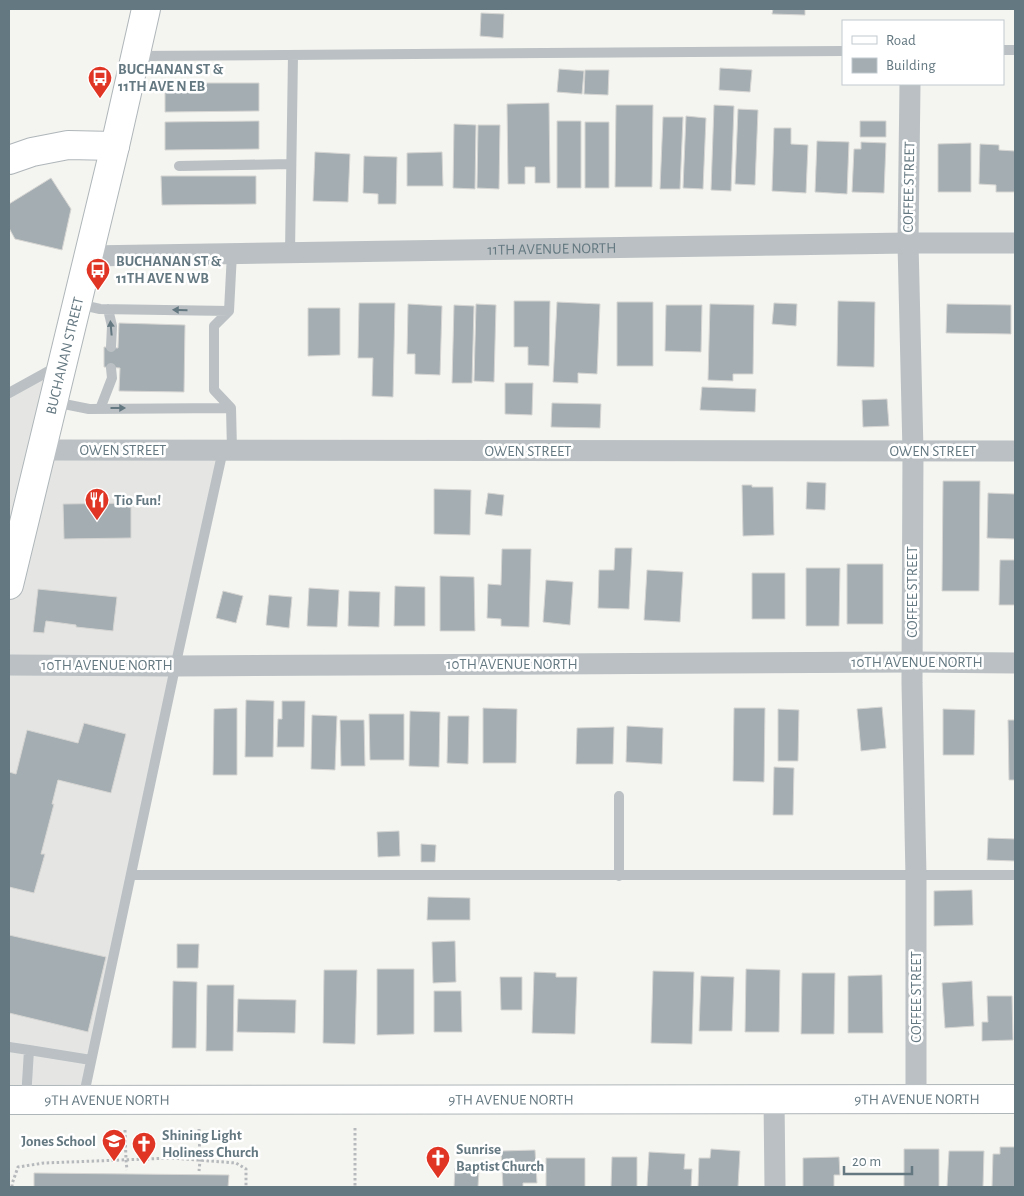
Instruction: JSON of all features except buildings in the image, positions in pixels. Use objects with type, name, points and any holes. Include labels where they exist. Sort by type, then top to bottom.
[{"type":"street","name":"BUCHANAN STREET","points":[[9,584],[115,146],[146,9]]},
{"type":"street","name":"COFFEE STREET","points":[[910,85],[908,243],[913,452],[912,662],[916,876],[916,1100]]},
{"type":"street","points":[[9,160],[32,152],[68,145],[115,146]]},
{"type":"street","name":"11TH AVENUE NORTH","points":[[88,256],[908,243],[1015,243]]},
{"type":"street","name":"OWEN STREET","points":[[42,450],[1015,451]]},
{"type":"street","name":"10TH AVENUE NORTH","points":[[9,665],[1015,663]]},
{"type":"street","points":[[774,1099],[775,1187]]},
{"type":"street","name":"9TH AVENUE NORTH","points":[[17,1100],[1015,1099]]},
{"type":"lane","points":[[135,56],[842,51]]},
{"type":"lane","points":[[290,252],[293,55]]},
{"type":"lane","points":[[179,166],[291,164]]},
{"type":"lane","points":[[83,1100],[176,666],[228,450],[231,408],[214,390],[214,326],[229,311],[232,253]]},
{"type":"lane","points":[[77,304],[100,309],[229,311]]},
{"type":"lane","points":[[108,309],[112,326],[111,348]]},
{"type":"lane","points":[[9,394],[62,364]]},
{"type":"lane","points":[[100,408],[112,378],[111,368]]},
{"type":"lane","points":[[53,402],[89,409],[231,408]]},
{"type":"lane","points":[[619,796],[619,876]]},
{"type":"lane","points":[[131,875],[1015,876]]},
{"type":"lane","points":[[9,1047],[91,1060]]},
{"type":"lane","points":[[17,1100],[29,1050]]},
{"type":"path","points":[[355,1128],[355,1187]]},
{"type":"path","points":[[198,1129],[199,1171]]},
{"type":"path","points":[[125,1130],[127,1170]]},
{"type":"path","points":[[12,1187],[18,1167],[44,1163],[172,1158],[236,1163],[246,1169],[246,1187]]},
{"type":"shaded area","points":[[62,364],[42,449],[223,450],[83,1100],[9,1100],[9,393]]},
{"type":"place","name":"BUCHANAN ST & 11TH AVE N EB","points":[[100,99]]},
{"type":"place","name":"BUCHANAN ST & 11TH AVE N WB","points":[[98,291]]},
{"type":"place","name":"Tio Fun!","points":[[97,521]]},
{"type":"place","name":"Jones School","points":[[114,1162]]},
{"type":"place","name":"Shining Light Holiness Church","points":[[144,1165]]},
{"type":"place","name":"Sunrise Baptist Church","points":[[438,1179]]}]
